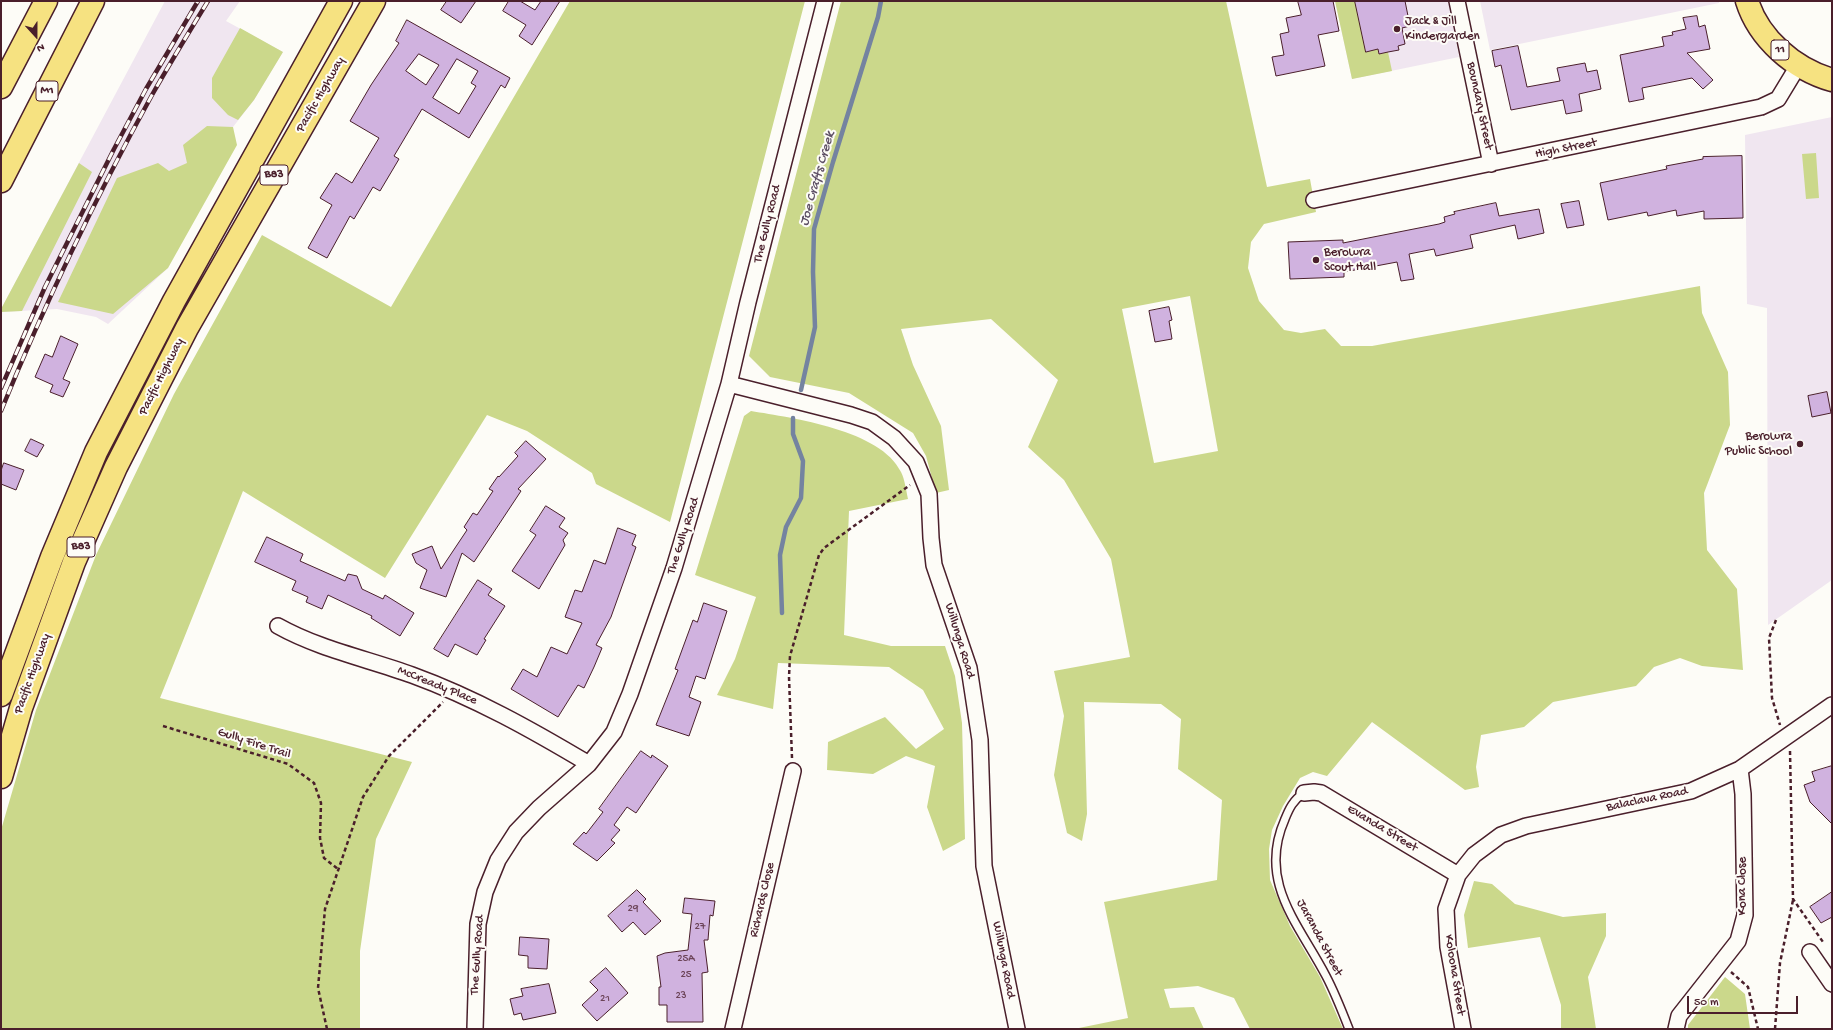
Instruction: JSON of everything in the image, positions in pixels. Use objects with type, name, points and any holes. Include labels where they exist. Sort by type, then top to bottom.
[{"type":"main road","points":[[1,87],[46,1]]},
{"type":"main road","name":"M1","points":[[1,181],[93,1]]},
{"type":"main road","name":"Pacific Highway","points":[[1,695],[52,557],[96,452],[174,301],[341,1]]},
{"type":"main road","name":"Pacific Highway","points":[[1,777],[20,708],[80,548],[116,467],[187,328],[374,1]]},
{"type":"main road","name":"11","points":[[1747,1],[1751,13],[1768,38],[1789,60],[1798,66],[1832,80]]},
{"type":"main road","points":[[213,232],[236,242]]},
{"type":"street","name":"The Gully Road","points":[[475,1029],[478,924],[485,892],[498,860],[516,832],[539,808],[589,764],[614,732],[630,694],[684,537],[729,384],[748,302],[825,1]]},
{"type":"street","name":"Boundary Street","points":[[1457,1],[1491,164]]},
{"type":"street","name":"High Street","points":[[1314,200],[1761,107],[1778,99],[1798,66]]},
{"type":"street","name":"Willunga Road","points":[[729,384],[851,415],[872,422],[894,438],[916,462],[929,494],[934,565],[965,654],[972,683],[980,740],[984,866],[1017,1029]]},
{"type":"street","name":"McCready Place","points":[[278,626],[299,638],[413,675],[477,702],[526,727],[589,764]]},
{"type":"street","name":"Balaclava Road","points":[[1458,875],[1474,855],[1501,835],[1526,826],[1691,791],[1740,769],[1832,705]]},
{"type":"street","name":"Kona Close","points":[[1676,1029],[1678,1016],[1738,941],[1745,915],[1743,794],[1740,769]]},
{"type":"street","name":"Richards Close","points":[[733,1029],[793,770]]},
{"type":"street","name":"Evanda Street","points":[[1304,793],[1321,793],[1458,875]]},
{"type":"street","name":"Koloona Street","points":[[1458,875],[1446,909],[1448,948],[1463,1029]]},
{"type":"street","points":[[1810,952],[1832,983]]},
{"type":"lane","name":"Jaranda Street","points":[[1304,793],[1297,797],[1290,806],[1280,829],[1275,850],[1275,864],[1278,880],[1301,934],[1326,975],[1349,1029]]},
{"type":"path","points":[[793,770],[789,677],[790,656],[819,555],[824,548],[910,485]]},
{"type":"path","points":[[1775,1029],[1780,963],[1793,899],[1790,744],[1784,739],[1772,698],[1770,638],[1776,620]]},
{"type":"path","points":[[327,1029],[318,988],[324,909],[363,797],[389,756],[453,692]]},
{"type":"path","name":"Gully Fire Trail","points":[[163,726],[288,764],[314,783],[321,803],[320,838],[324,858],[338,869]]},
{"type":"path","points":[[1793,899],[1823,943]]},
{"type":"path","points":[[1720,963],[1748,987],[1758,1029]]},
{"type":"shaded area","points":[[165,1],[240,1],[226,21],[283,52],[254,100],[233,127],[168,268],[108,324],[96,317],[57,309],[1,312],[1,309]]},
{"type":"shaded area","name":"Jack & Jill Kindergarden","points":[[1335,1],[1448,1],[1459,57],[1352,79]]},
{"type":"shaded area","points":[[1480,1],[1719,1],[1719,3],[1490,50]]},
{"type":"shaded area","name":"Berowra Public School","points":[[1832,117],[1832,580],[1768,625],[1767,308],[1747,304],[1745,135]]},
{"type":"green space","points":[[570,1],[805,1],[670,522],[596,484],[592,473],[527,431],[487,415],[385,578],[243,491],[160,698],[412,762],[376,839],[360,951],[360,1029],[1,1029],[1,830],[36,710],[96,555],[174,394],[262,235],[391,307]]},
{"type":"green space","points":[[841,1],[1226,1],[1267,187],[1310,179],[1316,212],[1264,224],[1251,242],[1248,268],[1259,301],[1284,330],[1301,333],[1325,329],[1341,346],[1372,346],[1700,286],[1702,313],[1728,372],[1730,425],[1704,493],[1707,550],[1737,589],[1743,670],[1702,666],[1680,658],[1654,667],[1636,686],[1553,702],[1524,727],[1481,735],[1476,767],[1479,787],[1465,790],[1372,722],[1327,776],[1313,772],[1300,778],[1283,806],[1272,830],[1269,849],[1270,880],[1290,926],[1320,977],[1343,1029],[1250,1029],[1234,998],[1198,986],[1164,989],[1170,1008],[1194,1007],[1204,1029],[1074,1029],[1128,1018],[1104,902],[1217,880],[1222,800],[1178,769],[1181,719],[1161,704],[1084,702],[1087,814],[1082,841],[1067,833],[1054,775],[1064,716],[1054,671],[1130,657],[1111,559],[1064,480],[1028,447],[1058,380],[991,319],[901,329],[913,365],[941,426],[949,490],[936,493],[926,456],[913,433],[849,393],[770,377],[749,356]],"holes":[[[1190,296],[1218,451],[1154,463],[1122,309]]]},
{"type":"green space","points":[[1335,1],[1355,1],[1366,52],[1378,49],[1379,54],[1388,52],[1392,71],[1352,79]]},
{"type":"green space","points":[[240,28],[283,52],[254,100],[238,120],[228,115],[212,98],[212,78]]},
{"type":"green space","points":[[207,126],[233,127],[237,145],[168,268],[113,314],[58,302],[117,178],[158,163],[169,171],[187,163],[183,145]]},
{"type":"green space","points":[[1816,153],[1819,198],[1806,199],[1802,154]]},
{"type":"green space","points":[[79,163],[92,172],[22,311],[1,312],[1,309]]},
{"type":"green space","points":[[751,411],[812,422],[856,436],[875,446],[891,458],[901,472],[908,499],[849,511],[844,635],[891,646],[945,646],[955,676],[962,723],[965,839],[943,851],[927,807],[935,766],[906,756],[873,774],[827,770],[828,742],[885,717],[916,749],[944,729],[923,690],[889,667],[778,663],[773,709],[717,695],[735,659],[756,597],[695,575],[744,416]]},
{"type":"green space","points":[[1474,881],[1492,884],[1515,904],[1563,917],[1606,913],[1606,936],[1588,977],[1596,1029],[1561,1029],[1561,1005],[1540,937],[1468,948],[1464,915]]},
{"type":"green space","points":[[1725,977],[1745,994],[1750,1029],[1688,1029],[1688,1025]]},
{"type":"building","points":[[447,1],[476,1],[461,23],[441,10]]},
{"type":"building","points":[[509,1],[520,1],[535,10],[541,1],[560,1],[532,45],[519,36],[526,25],[503,11]]},
{"type":"building","points":[[1298,1],[1333,1],[1339,31],[1318,35],[1325,66],[1276,76],[1272,57],[1284,55],[1280,34],[1289,32],[1286,18],[1301,15]]},
{"type":"building","points":[[1355,1],[1405,1],[1410,26],[1402,28],[1405,44],[1398,46],[1399,50],[1379,54],[1378,49],[1366,52]]},
{"type":"building","points":[[1697,16],[1699,27],[1705,25],[1710,49],[1687,53],[1713,80],[1703,89],[1692,78],[1642,88],[1644,99],[1629,102],[1620,55],[1664,46],[1662,37],[1673,35],[1672,32],[1686,29],[1683,18]]},
{"type":"building","points":[[407,20],[510,78],[505,88],[501,85],[469,138],[422,109],[394,156],[399,159],[380,191],[373,187],[354,219],[350,216],[327,258],[308,248],[332,205],[320,198],[336,173],[352,183],[379,138],[350,121],[371,85],[399,43],[396,41]],"holes":[[[419,54],[439,65],[426,85],[406,71]],[[457,59],[478,71],[471,83],[476,86],[459,114],[433,98]]]},
{"type":"building","points":[[1518,46],[1527,87],[1560,81],[1557,68],[1585,63],[1587,72],[1597,70],[1601,89],[1579,94],[1582,111],[1566,114],[1563,100],[1511,110],[1501,65],[1495,67],[1492,51]]},
{"type":"building","points":[[1742,156],[1743,218],[1704,219],[1704,211],[1677,216],[1676,210],[1648,216],[1647,212],[1608,220],[1600,183],[1667,169],[1666,166],[1703,159],[1703,157]]},
{"type":"building","points":[[1579,201],[1584,225],[1567,228],[1561,204]]},
{"type":"building","points":[[1496,203],[1499,216],[1539,209],[1544,233],[1518,239],[1515,225],[1470,235],[1473,248],[1436,256],[1434,249],[1409,254],[1414,279],[1401,281],[1397,262],[1344,272],[1344,277],[1290,279],[1288,242],[1343,240],[1343,243],[1439,224],[1445,222],[1444,217],[1455,214],[1454,212]]},
{"type":"building","points":[[1169,307],[1172,320],[1169,321],[1172,339],[1155,342],[1149,311]]},
{"type":"building","points":[[61,336],[78,344],[63,379],[70,382],[63,397],[50,392],[53,385],[35,377],[45,354],[52,357]]},
{"type":"building","points":[[1827,392],[1831,413],[1812,417],[1808,396]]},
{"type":"building","points":[[31,439],[44,445],[37,457],[25,451]]},
{"type":"building","points":[[526,441],[546,459],[518,489],[521,491],[474,562],[462,553],[446,597],[420,588],[427,570],[416,563],[412,554],[432,546],[441,569],[467,530],[464,527],[473,513],[477,515],[493,491],[489,489],[498,476],[499,477],[518,456],[515,453]]},
{"type":"building","points":[[4,463],[24,470],[16,490],[1,484],[1,471]]},
{"type":"building","points":[[546,506],[565,518],[559,527],[568,533],[563,540],[565,545],[539,589],[512,571],[536,535],[530,531]]},
{"type":"building","points":[[618,528],[636,535],[632,545],[636,547],[611,617],[596,645],[602,648],[594,667],[584,688],[578,685],[558,717],[511,689],[523,669],[537,677],[551,647],[567,654],[582,623],[565,617],[575,590],[582,592],[594,560],[605,564]]},
{"type":"building","points":[[267,537],[303,554],[300,561],[345,581],[348,574],[357,576],[362,589],[383,599],[385,595],[414,613],[400,636],[371,618],[372,616],[328,595],[322,609],[306,602],[308,597],[292,590],[296,581],[255,562]]},
{"type":"building","points":[[478,580],[492,589],[488,595],[505,606],[484,639],[486,640],[477,655],[455,644],[448,657],[434,649]]},
{"type":"building","points":[[704,603],[727,611],[705,679],[696,676],[689,697],[701,702],[689,736],[656,725],[678,670],[675,669],[693,620],[697,622]]},
{"type":"building","points":[[641,751],[651,758],[652,755],[668,766],[636,813],[627,807],[614,825],[620,830],[611,840],[615,843],[597,861],[573,844],[584,832],[586,834],[603,812],[599,809]]},
{"type":"building","points":[[1832,766],[1832,824],[1810,802],[1804,785],[1815,781],[1812,772]]},
{"type":"building","points":[[637,890],[646,899],[643,902],[661,921],[645,935],[633,922],[622,932],[608,916]]},
{"type":"building","points":[[1832,892],[1832,917],[1821,923],[1810,907]]},
{"type":"building","points":[[685,898],[715,901],[713,916],[710,915],[708,940],[704,940],[708,972],[702,973],[703,1022],[667,1022],[667,1005],[659,1005],[659,987],[661,987],[657,956],[665,953],[688,950],[692,914],[683,913]]},
{"type":"building","points":[[520,937],[549,939],[547,969],[528,968],[528,956],[519,955]]},
{"type":"building","points":[[606,968],[628,993],[597,1021],[582,1005],[598,990],[590,982]]},
{"type":"building","points":[[549,984],[556,1013],[523,1020],[521,1013],[514,1015],[510,999],[523,996],[521,989]]},
{"type":"waterway","name":"Joe Crafts Creek","points":[[801,390],[815,327],[813,272],[814,229],[878,17],[881,1]]},
{"type":"waterway","name":"Joe Crafts Creek","points":[[782,613],[780,555],[786,527],[801,498],[803,461],[793,434],[793,418]]},
{"type":"railway","points":[[1,388],[45,287],[114,149],[146,89],[198,1]]},
{"type":"railway","points":[[1,411],[35,330],[91,211],[152,95],[208,1]]},
{"type":"place","name":"Jack & Jill Kindergarden","points":[[1397,29]]},
{"type":"place","name":"Berowra Scout Hall","points":[[1316,260]]},
{"type":"place","name":"Berowra Public School","points":[[1800,444]]}]
